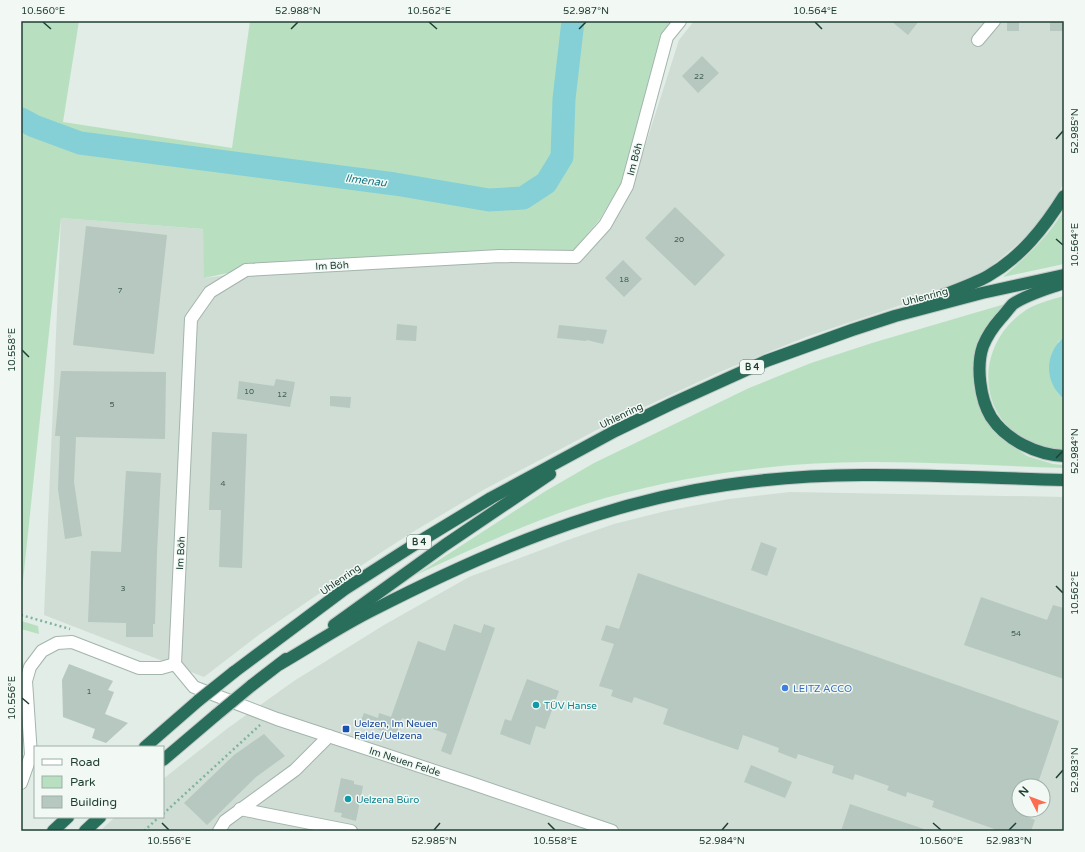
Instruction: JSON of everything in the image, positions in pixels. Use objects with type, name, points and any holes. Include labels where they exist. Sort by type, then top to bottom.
[{"type":"highway","points":[[895,316],[900,312],[987,276],[1010,261],[1029,244],[1050,219],[1064,196]]},
{"type":"highway","name":"Uhlenring","points":[[146,746],[234,672],[345,589],[491,498],[615,431],[766,361],[852,330],[895,316],[982,293],[1064,275]]},
{"type":"highway","points":[[1064,283],[1037,292],[1013,305],[994,326],[983,347],[979,369],[982,393],[991,417],[1009,437],[1030,449],[1056,456],[1064,456]]},
{"type":"highway","name":"B 4","points":[[164,759],[251,686],[280,664],[445,545],[615,431]]},
{"type":"highway","points":[[280,664],[371,611],[465,565],[567,524],[610,510],[662,497],[725,485],[789,478],[877,475],[1064,480]]},
{"type":"highway","points":[[53,831],[67,818]]},
{"type":"highway","points":[[85,831],[99,818]]},
{"type":"street","name":"Im Böh","points":[[178,668],[190,319],[210,292],[246,270],[500,256],[576,257],[605,224],[627,186],[667,37],[680,21]]},
{"type":"street","points":[[978,40],[994,21]]},
{"type":"street","points":[[21,783],[31,755],[26,681],[30,667],[42,651],[57,643],[72,642],[139,668],[178,668]]},
{"type":"street","name":"Im Neuen Felde","points":[[178,668],[194,687],[277,719],[612,831]]},
{"type":"street","points":[[219,831],[225,821],[240,809],[296,770],[329,736]]},
{"type":"street","points":[[240,809],[351,831]]},
{"type":"path","points":[[21,614],[70,629],[72,642]]},
{"type":"path","points":[[164,813],[263,723],[277,719]]},
{"type":"path","points":[[144,831],[158,818]]},
{"type":"shaded area","points":[[694,21],[1064,21],[1064,183],[1044,216],[1024,239],[984,272],[925,297],[806,337],[722,371],[610,423],[485,489],[411,533],[260,634],[204,677],[44,615],[61,218],[203,229],[205,278],[242,273],[502,260],[580,262],[608,228],[632,187],[679,40]]},
{"type":"shaded area","points":[[790,492],[1064,497],[1064,831],[100,831],[114,818],[164,818],[164,778],[228,728],[294,681],[384,625],[469,577],[614,524],[666,511],[729,499]]},
{"type":"green space","points":[[21,21],[79,21],[63,122],[232,148],[250,21],[675,21],[664,36],[622,182],[600,219],[574,250],[500,251],[261,266],[204,278],[203,229],[61,218],[21,600]]},
{"type":"green space","points":[[1064,210],[1064,264],[1003,277],[1044,238]]},
{"type":"green space","points":[[1064,296],[1064,337],[1058,342],[1057,392],[1064,399],[1064,451],[1044,447],[1031,442],[1013,431],[1001,418],[993,403],[989,387],[989,370],[992,354],[999,339],[1009,325],[1031,307]]},
{"type":"green space","points":[[1005,304],[988,324],[978,346],[973,370],[976,395],[986,419],[1005,441],[1027,456],[1053,464],[1064,465],[1064,468],[843,462],[774,467],[705,476],[671,482],[605,498],[557,514],[509,533],[416,575],[544,492],[594,463],[749,388],[811,363],[872,343]]},
{"type":"green space","points":[[21,621],[38,626],[39,634],[21,629]]},
{"type":"water","points":[[1064,337],[1064,399],[1053,385],[1049,368],[1053,351]]},
{"type":"building","points":[[891,21],[919,21],[908,35]]},
{"type":"building","points":[[1007,21],[1019,21],[1019,31],[1007,31]]},
{"type":"building","points":[[1050,21],[1064,21],[1064,31],[1050,31]]},
{"type":"building","points":[[702,56],[719,73],[698,93],[682,76]]},
{"type":"building","points":[[675,207],[725,255],[695,286],[645,238]]},
{"type":"building","points":[[86,226],[167,235],[154,354],[73,345]]},
{"type":"building","points":[[623,260],[642,279],[624,297],[605,278]]},
{"type":"building","points":[[397,324],[417,326],[416,341],[396,340]]},
{"type":"building","points":[[559,325],[607,330],[603,344],[587,340],[557,338]]},
{"type":"building","points":[[61,371],[166,372],[165,439],[76,437],[74,482],[82,536],[65,539],[58,489],[60,436],[55,436]]},
{"type":"building","points":[[276,379],[295,382],[290,407],[237,399],[239,381],[274,386]]},
{"type":"building","points":[[330,396],[351,397],[350,408],[330,406]]},
{"type":"building","points":[[212,432],[247,434],[242,568],[219,567],[221,510],[209,510]]},
{"type":"building","points":[[126,471],[161,473],[155,624],[153,624],[153,637],[126,637],[126,623],[88,622],[91,551],[121,552]]},
{"type":"building","points":[[761,542],[777,548],[767,576],[751,570]]},
{"type":"building","name":"LEITZ ACCO","points":[[638,573],[1059,721],[1040,778],[1011,778],[1011,818],[1030,818],[1035,820],[1031,831],[1000,831],[932,807],[934,801],[907,792],[906,797],[887,790],[889,786],[855,774],[853,780],[832,773],[834,766],[798,754],[796,759],[778,752],[779,748],[743,735],[738,750],[663,724],[668,709],[634,697],[632,703],[611,696],[613,690],[599,686],[614,644],[601,640],[606,625],[619,629]]},
{"type":"building","points":[[981,597],[1047,620],[1053,605],[1064,608],[1064,679],[964,645]]},
{"type":"building","points":[[454,624],[481,633],[484,624],[495,628],[451,755],[441,751],[447,734],[402,718],[396,736],[360,723],[364,713],[378,718],[379,713],[391,717],[418,641],[445,651]]},
{"type":"building","points":[[69,664],[113,681],[108,690],[114,692],[105,714],[128,723],[106,743],[92,738],[95,729],[63,717],[62,680]]},
{"type":"building","name":"TÜV Hanse","points":[[527,679],[559,691],[545,729],[536,726],[530,745],[500,734],[505,719],[511,721]]},
{"type":"building","points":[[264,734],[285,756],[256,777],[207,825],[184,803],[234,755]]},
{"type":"building","points":[[751,765],[792,782],[785,798],[744,782]]},
{"type":"building","name":"Uelzena Büro","points":[[341,778],[354,781],[354,784],[363,786],[356,821],[341,817],[342,813],[334,812]]},
{"type":"building","points":[[850,804],[924,829],[924,831],[841,831]]},
{"type":"waterway","name":"Ilmenau","points":[[21,119],[34,126],[80,143],[395,184],[489,200],[523,198],[546,183],[562,157],[564,99],[573,21]]},
{"type":"place","name":"LEITZ ACCO","points":[[785,688]]},
{"type":"place","name":"TÜV Hanse","points":[[536,705]]},
{"type":"place","name":"Uelzen, Im Neuen Felde/Uelzena","points":[[346,729]]},
{"type":"place","name":"Uelzena Büro","points":[[348,799]]}]
